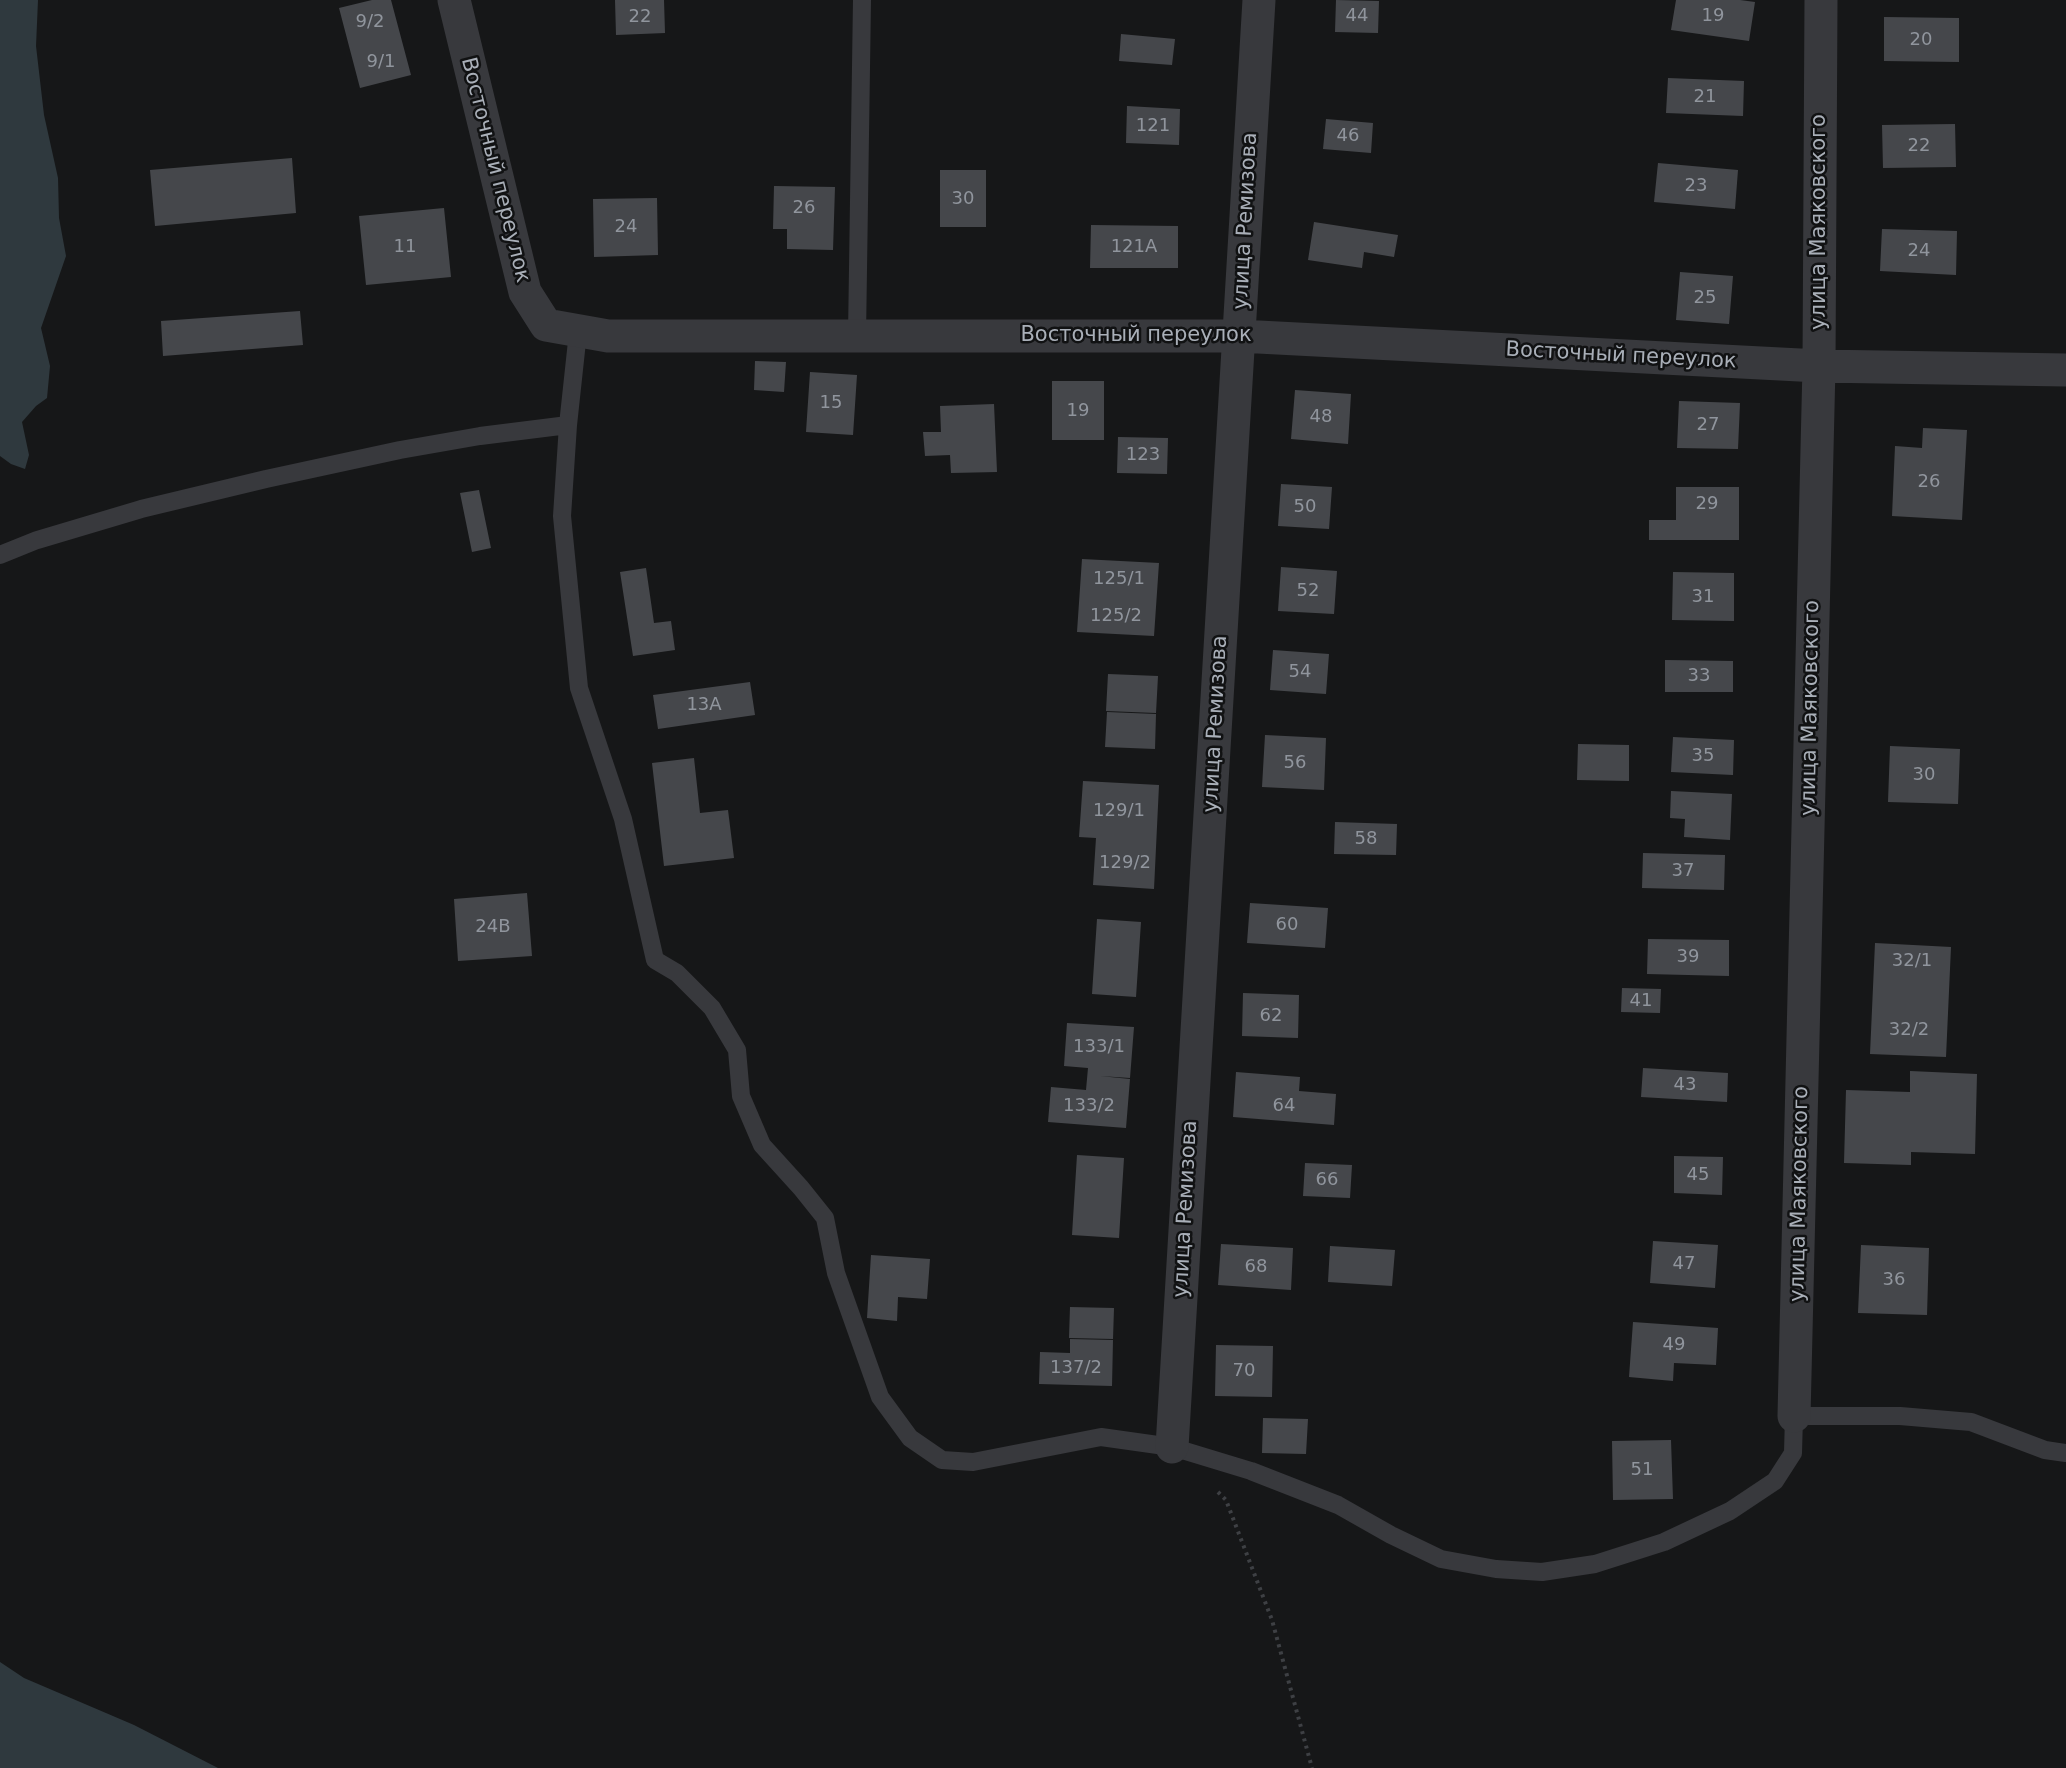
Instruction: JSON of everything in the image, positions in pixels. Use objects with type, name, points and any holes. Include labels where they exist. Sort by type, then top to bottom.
[{"type":"street","name":"Восточный переулок","points":[[454,0],[525,291],[546,325],[608,336],[1239,336],[1819,366],[2066,370]]},
{"type":"street","name":"улица Ремизова","points":[[1172,1447],[1259,0]]},
{"type":"street","name":"улица Маяковского","points":[[1794,1416],[1819,366],[1821,0]]},
{"type":"lane","points":[[857,336],[862,0]]},
{"type":"lane","points":[[578,332],[568,425],[562,516],[579,688],[623,819],[655,960],[677,973],[712,1008],[737,1050],[741,1096],[762,1145],[825,1218],[836,1273],[880,1396],[910,1438],[942,1460],[973,1462],[1101,1437],[1172,1447],[1251,1472],[1338,1505],[1391,1535],[1441,1559],[1496,1569],[1542,1572],[1595,1564],[1652,1546],[1730,1511],[1775,1481],[1793,1453],[1794,1416],[1900,1416],[1971,1422],[2045,1450],[2066,1453]]},
{"type":"lane","points":[[0,555],[37,540],[141,509],[266,479],[400,450],[468,438],[568,425]]},
{"type":"path","points":[[1211,1485],[1226,1500],[1272,1620],[1312,1768]]},
{"type":"shaded area","points":[[0,0],[38,0],[36,46],[44,115],[58,178],[59,218],[66,256],[41,328],[50,366],[47,398],[36,406],[22,422],[29,455],[25,469],[11,464],[0,456]]},
{"type":"shaded area","points":[[0,1662],[24,1678],[134,1725],[218,1768],[0,1768]]},
{"type":"building","points":[[372,0],[391,0],[411,75],[360,88],[339,8]]},
{"type":"building","points":[[615,0],[664,0],[665,33],[616,35]]},
{"type":"building","points":[[1336,0],[1379,1],[1378,33],[1335,32]]},
{"type":"building","points":[[1676,0],[1755,2],[1749,41],[1671,30]]},
{"type":"building","points":[[1884,17],[1959,18],[1959,62],[1884,61]]},
{"type":"building","points":[[1121,34],[1175,39],[1172,65],[1119,61]]},
{"type":"building","points":[[1668,78],[1744,81],[1743,116],[1666,113]]},
{"type":"building","points":[[1127,106],[1180,109],[1179,145],[1126,143]]},
{"type":"building","points":[[1326,119],[1373,123],[1371,153],[1323,149]]},
{"type":"building","points":[[1955,124],[1956,167],[1883,168],[1882,125]]},
{"type":"building","points":[[292,158],[296,213],[155,226],[150,170]]},
{"type":"building","points":[[1658,163],[1738,170],[1735,209],[1654,202]]},
{"type":"building","points":[[940,170],[986,170],[986,227],[940,227]]},
{"type":"building","points":[[774,186],[835,187],[833,250],[787,249],[787,229],[773,229]]},
{"type":"building","points":[[657,198],[658,255],[594,257],[593,199]]},
{"type":"building","points":[[444,208],[451,277],[366,285],[359,216]]},
{"type":"building","points":[[1314,222],[1398,235],[1394,257],[1364,252],[1362,268],[1308,260]]},
{"type":"building","points":[[1091,225],[1178,226],[1178,268],[1090,268]]},
{"type":"building","points":[[1882,229],[1957,231],[1956,275],[1880,271]]},
{"type":"building","points":[[1680,272],[1733,276],[1729,324],[1676,320]]},
{"type":"building","points":[[300,311],[303,345],[163,356],[161,321]]},
{"type":"building","points":[[755,361],[786,362],[784,392],[754,390]]},
{"type":"building","points":[[810,372],[857,375],[853,435],[806,432]]},
{"type":"building","points":[[1052,381],[1104,381],[1104,440],[1052,440]]},
{"type":"building","points":[[1295,390],[1351,394],[1348,444],[1291,439]]},
{"type":"building","points":[[1679,401],[1740,403],[1738,449],[1677,448]]},
{"type":"building","points":[[994,404],[997,472],[951,473],[950,455],[925,456],[923,432],[941,432],[940,406]]},
{"type":"building","points":[[1923,428],[1967,430],[1962,520],[1892,516],[1895,446],[1922,448]]},
{"type":"building","points":[[1118,437],[1168,438],[1167,474],[1117,473]]},
{"type":"building","points":[[1281,484],[1332,487],[1329,529],[1278,526]]},
{"type":"building","points":[[1676,487],[1739,487],[1739,540],[1649,540],[1649,520],[1676,520]]},
{"type":"building","points":[[479,490],[491,548],[472,552],[460,493]]},
{"type":"building","points":[[1082,559],[1159,563],[1154,636],[1077,632]]},
{"type":"building","points":[[1281,567],[1337,571],[1334,614],[1278,611]]},
{"type":"building","points":[[646,568],[654,623],[671,621],[675,650],[633,656],[620,572]]},
{"type":"building","points":[[1673,572],[1734,573],[1734,621],[1672,620]]},
{"type":"building","points":[[1273,650],[1329,654],[1326,694],[1270,690]]},
{"type":"building","points":[[1665,660],[1733,661],[1733,692],[1665,692]]},
{"type":"building","points":[[1108,674],[1158,676],[1156,713],[1106,711]]},
{"type":"building","points":[[750,682],[755,715],[658,729],[653,695]]},
{"type":"building","points":[[1107,712],[1156,714],[1155,749],[1105,747]]},
{"type":"building","points":[[1265,735],[1326,738],[1324,790],[1262,787]]},
{"type":"building","points":[[1673,737],[1734,740],[1733,775],[1671,772]]},
{"type":"building","points":[[1578,744],[1629,745],[1629,781],[1577,780]]},
{"type":"building","points":[[1890,746],[1960,749],[1958,804],[1888,802]]},
{"type":"building","points":[[694,758],[700,813],[728,810],[734,858],[664,866],[652,763]]},
{"type":"building","points":[[1083,781],[1159,785],[1154,889],[1093,885],[1096,838],[1079,837]]},
{"type":"building","points":[[1671,791],[1732,794],[1730,840],[1684,837],[1685,819],[1670,818]]},
{"type":"building","points":[[1335,822],[1397,824],[1396,855],[1334,854]]},
{"type":"building","points":[[1643,853],[1725,855],[1724,890],[1642,888]]},
{"type":"building","points":[[527,893],[532,956],[458,961],[454,899]]},
{"type":"building","points":[[1250,903],[1328,908],[1325,948],[1247,943]]},
{"type":"building","points":[[1097,919],[1141,922],[1136,997],[1092,994]]},
{"type":"building","points":[[1648,939],[1729,940],[1729,976],[1647,974]]},
{"type":"building","points":[[1875,943],[1951,947],[1946,1057],[1870,1054]]},
{"type":"building","points":[[1622,988],[1661,989],[1660,1013],[1621,1012]]},
{"type":"building","points":[[1243,993],[1299,995],[1298,1038],[1242,1036]]},
{"type":"building","points":[[1067,1023],[1134,1027],[1130,1078],[1100,1076],[1130,1079],[1126,1128],[1048,1122],[1051,1087],[1086,1090],[1088,1068],[1064,1066]]},
{"type":"building","points":[[1643,1068],[1728,1073],[1727,1102],[1641,1097]]},
{"type":"building","points":[[1910,1071],[1977,1074],[1975,1154],[1911,1152],[1911,1165],[1844,1163],[1846,1090],[1910,1092]]},
{"type":"building","points":[[1236,1072],[1300,1077],[1299,1091],[1336,1094],[1334,1125],[1233,1117]]},
{"type":"building","points":[[1077,1155],[1124,1158],[1119,1238],[1072,1235]]},
{"type":"building","points":[[1674,1156],[1723,1157],[1722,1195],[1674,1193]]},
{"type":"building","points":[[1305,1163],[1352,1165],[1350,1198],[1303,1196]]},
{"type":"building","points":[[1653,1241],[1718,1245],[1715,1288],[1650,1283]]},
{"type":"building","points":[[1221,1244],[1293,1248],[1291,1290],[1218,1285]]},
{"type":"building","points":[[1861,1245],[1929,1248],[1927,1315],[1858,1313]]},
{"type":"building","points":[[1330,1246],[1395,1250],[1392,1286],[1328,1282]]},
{"type":"building","points":[[871,1255],[930,1259],[927,1299],[898,1297],[897,1321],[867,1318]]},
{"type":"building","points":[[1070,1307],[1114,1308],[1113,1339],[1069,1338]]},
{"type":"building","points":[[1633,1322],[1718,1328],[1716,1365],[1674,1363],[1673,1381],[1629,1377]]},
{"type":"building","points":[[1070,1339],[1113,1340],[1112,1386],[1039,1384],[1040,1352],[1070,1353]]},
{"type":"building","points":[[1216,1345],[1273,1346],[1272,1397],[1215,1396]]},
{"type":"building","points":[[1263,1418],[1308,1419],[1306,1454],[1262,1453]]},
{"type":"building","points":[[1671,1440],[1673,1499],[1613,1500],[1612,1441]]}]
